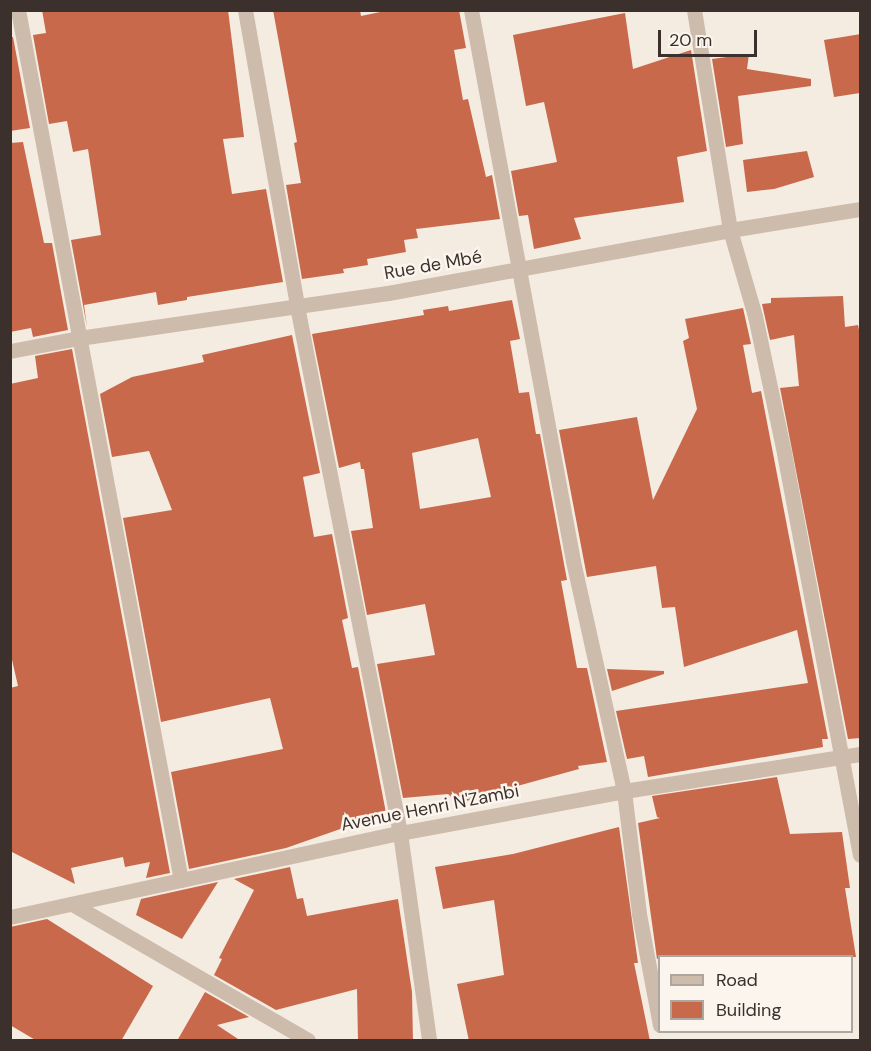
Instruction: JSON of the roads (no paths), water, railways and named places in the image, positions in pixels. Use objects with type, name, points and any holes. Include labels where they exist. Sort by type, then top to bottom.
[{"type":"street","points":[[18,10],[181,880]]},
{"type":"street","points":[[245,10],[297,306],[400,833],[429,1041]]},
{"type":"street","points":[[471,10],[521,270],[573,561],[624,791],[639,914],[658,1014]]},
{"type":"street","points":[[694,10],[730,230],[763,350],[861,855]]},
{"type":"street","name":"Rue de Mbé","points":[[10,351],[79,338],[521,270],[730,230],[861,209]]},
{"type":"street","name":"Avenue Henri N'Zambi","points":[[10,916],[400,833],[624,791],[861,754]]},
{"type":"street","points":[[74,904],[308,1041]]}]
